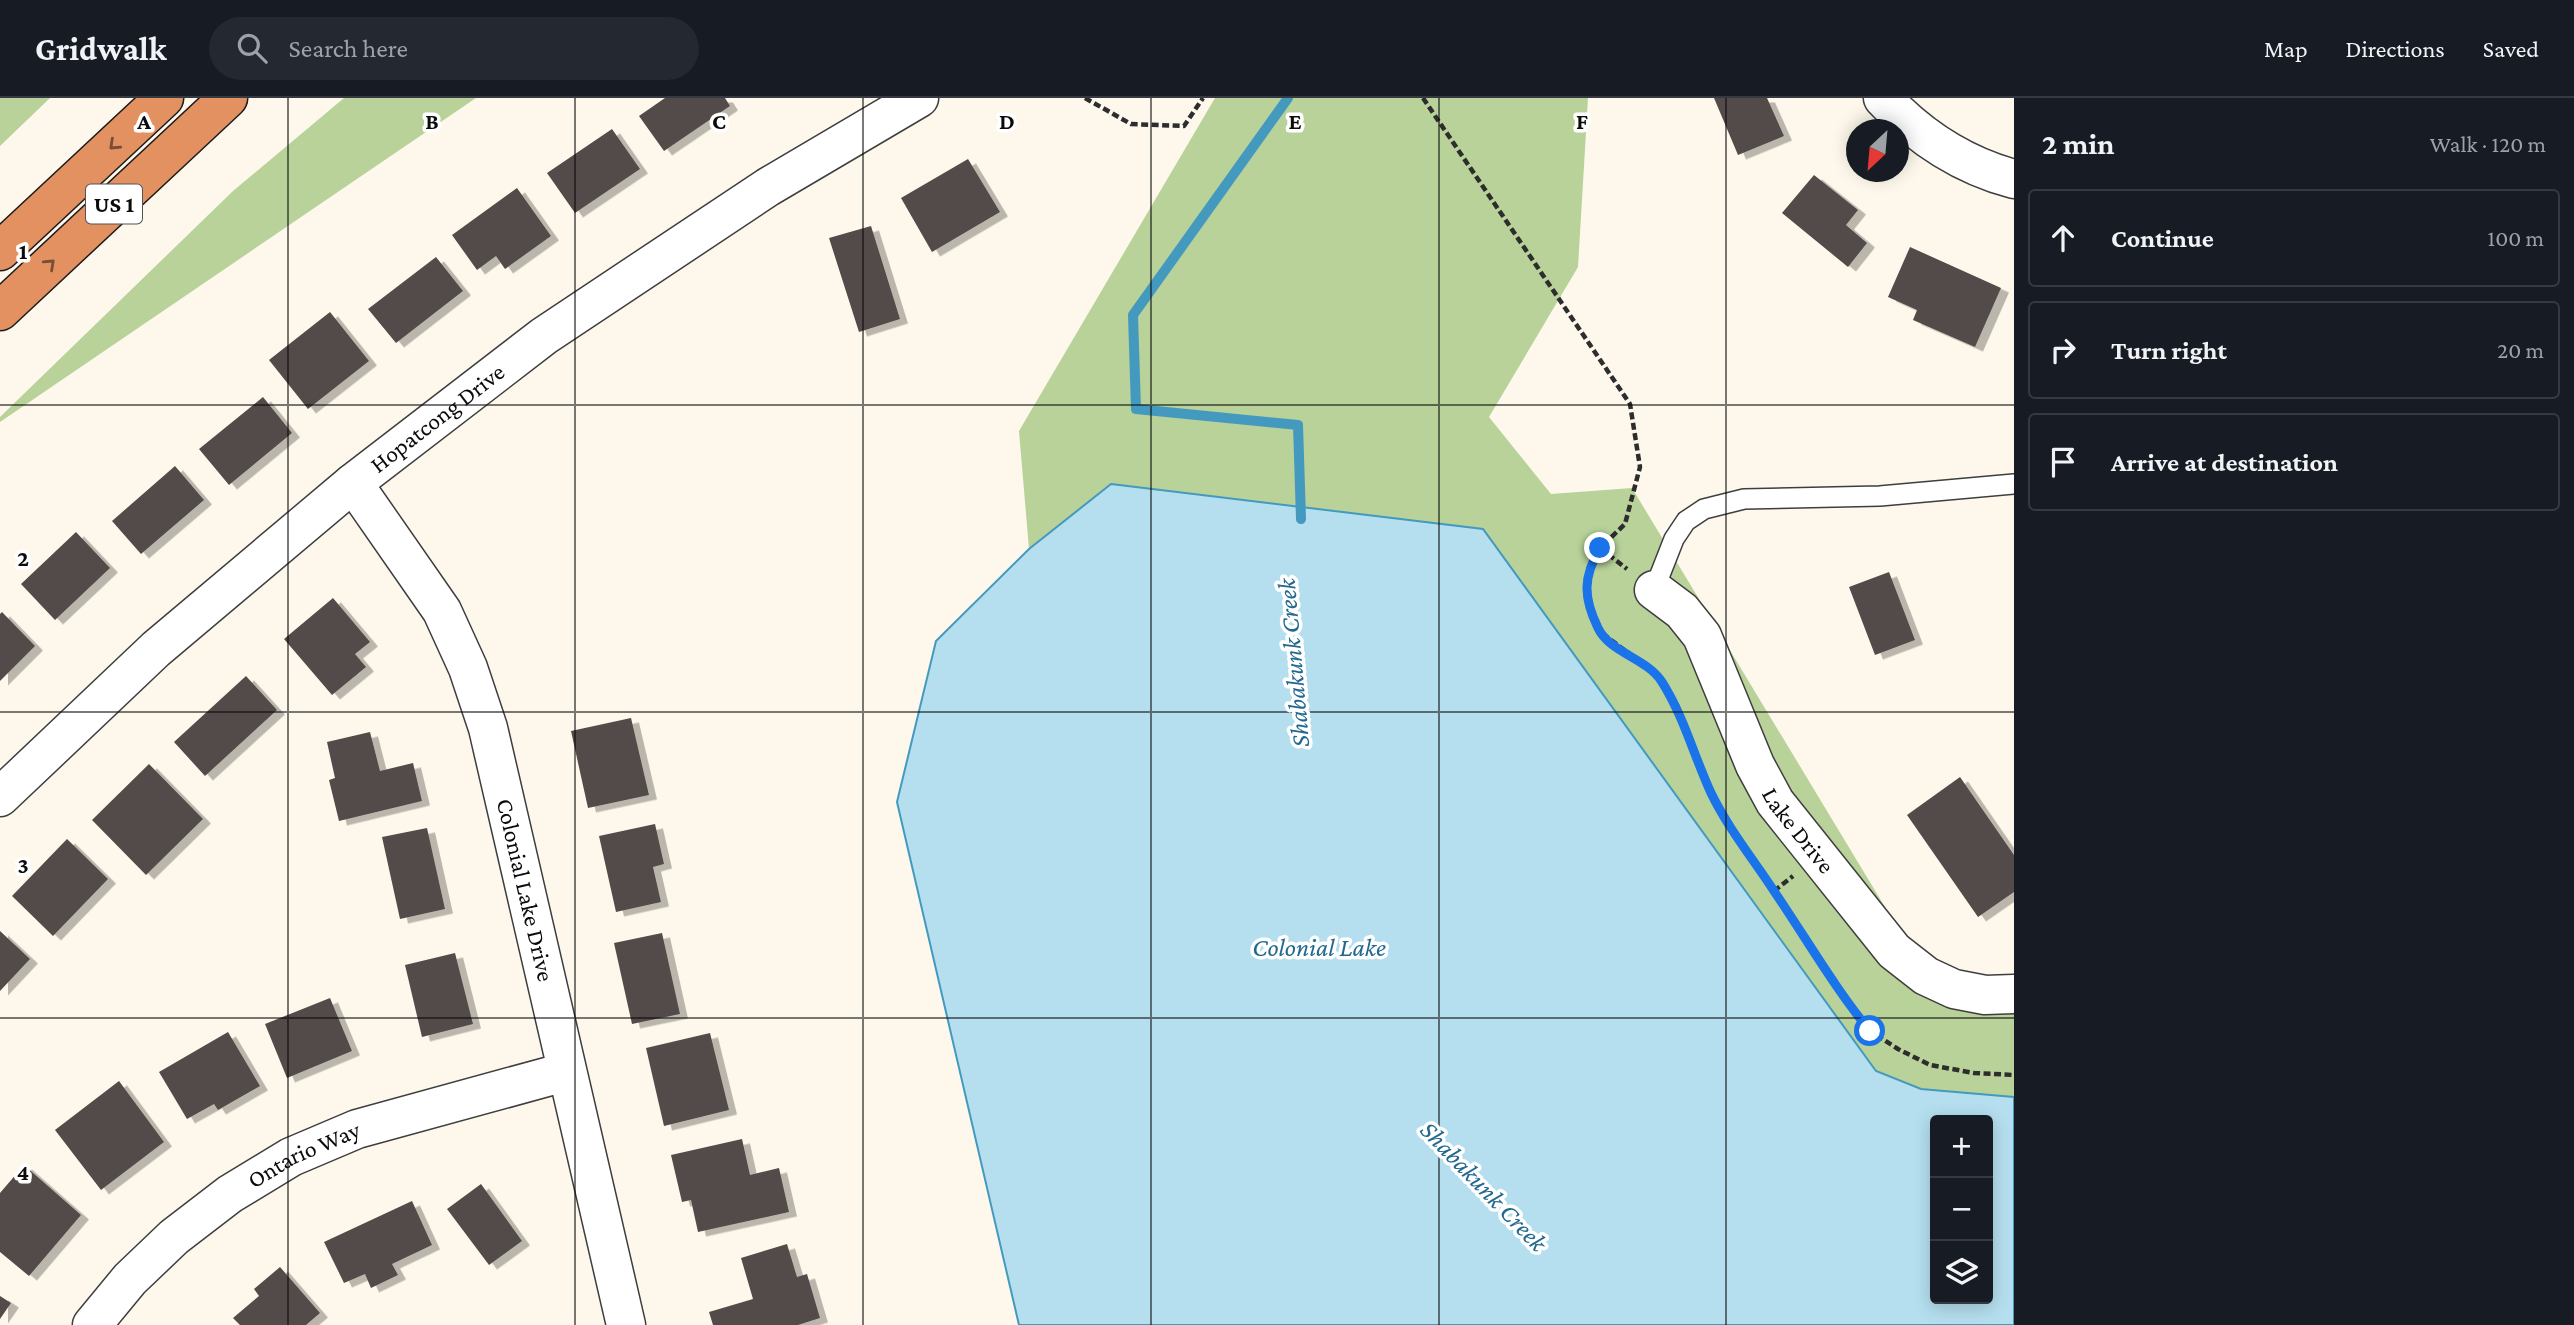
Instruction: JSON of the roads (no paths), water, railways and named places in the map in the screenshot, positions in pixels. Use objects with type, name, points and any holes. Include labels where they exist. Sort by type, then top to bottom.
[{"type":"highway","name":"US 1","points":[[0,251],[164,98]]},
{"type":"highway","name":"US 1","points":[[0,311],[228,98]]},
{"type":"street","name":"Hopatcong Drive","points":[[0,797],[156,649],[353,483],[544,336],[768,187],[919,98]]},
{"type":"street","points":[[1883,98],[1906,123],[1943,150],[1988,172],[2014,179]]},
{"type":"street","name":"Colonial Lake Drive","points":[[353,483],[399,545],[442,611],[468,668],[488,728],[565,1072],[626,1325]]},
{"type":"street","name":"Lake Drive","points":[[1654,590],[1682,611],[1702,636],[1755,765],[1775,802],[1894,951],[1926,976],[1954,989],[1985,995],[2014,994]]},
{"type":"street","name":"Ontario Way","points":[[92,1325],[130,1279],[174,1237],[230,1194],[291,1157],[356,1129],[565,1072]]},
{"type":"lane","points":[[1654,590],[1674,539],[1686,521],[1704,509],[1744,499],[1880,496],[2014,484]]},
{"type":"water","name":"Colonial Lake","points":[[1111,484],[1483,529],[1876,1071],[1921,1089],[2014,1097],[2014,1325],[1019,1325],[897,802],[936,641],[1029,549]]},
{"type":"waterway","name":"Shabakunk Creek","points":[[1288,98],[1133,315],[1136,409],[1298,425],[1301,519]]}]
